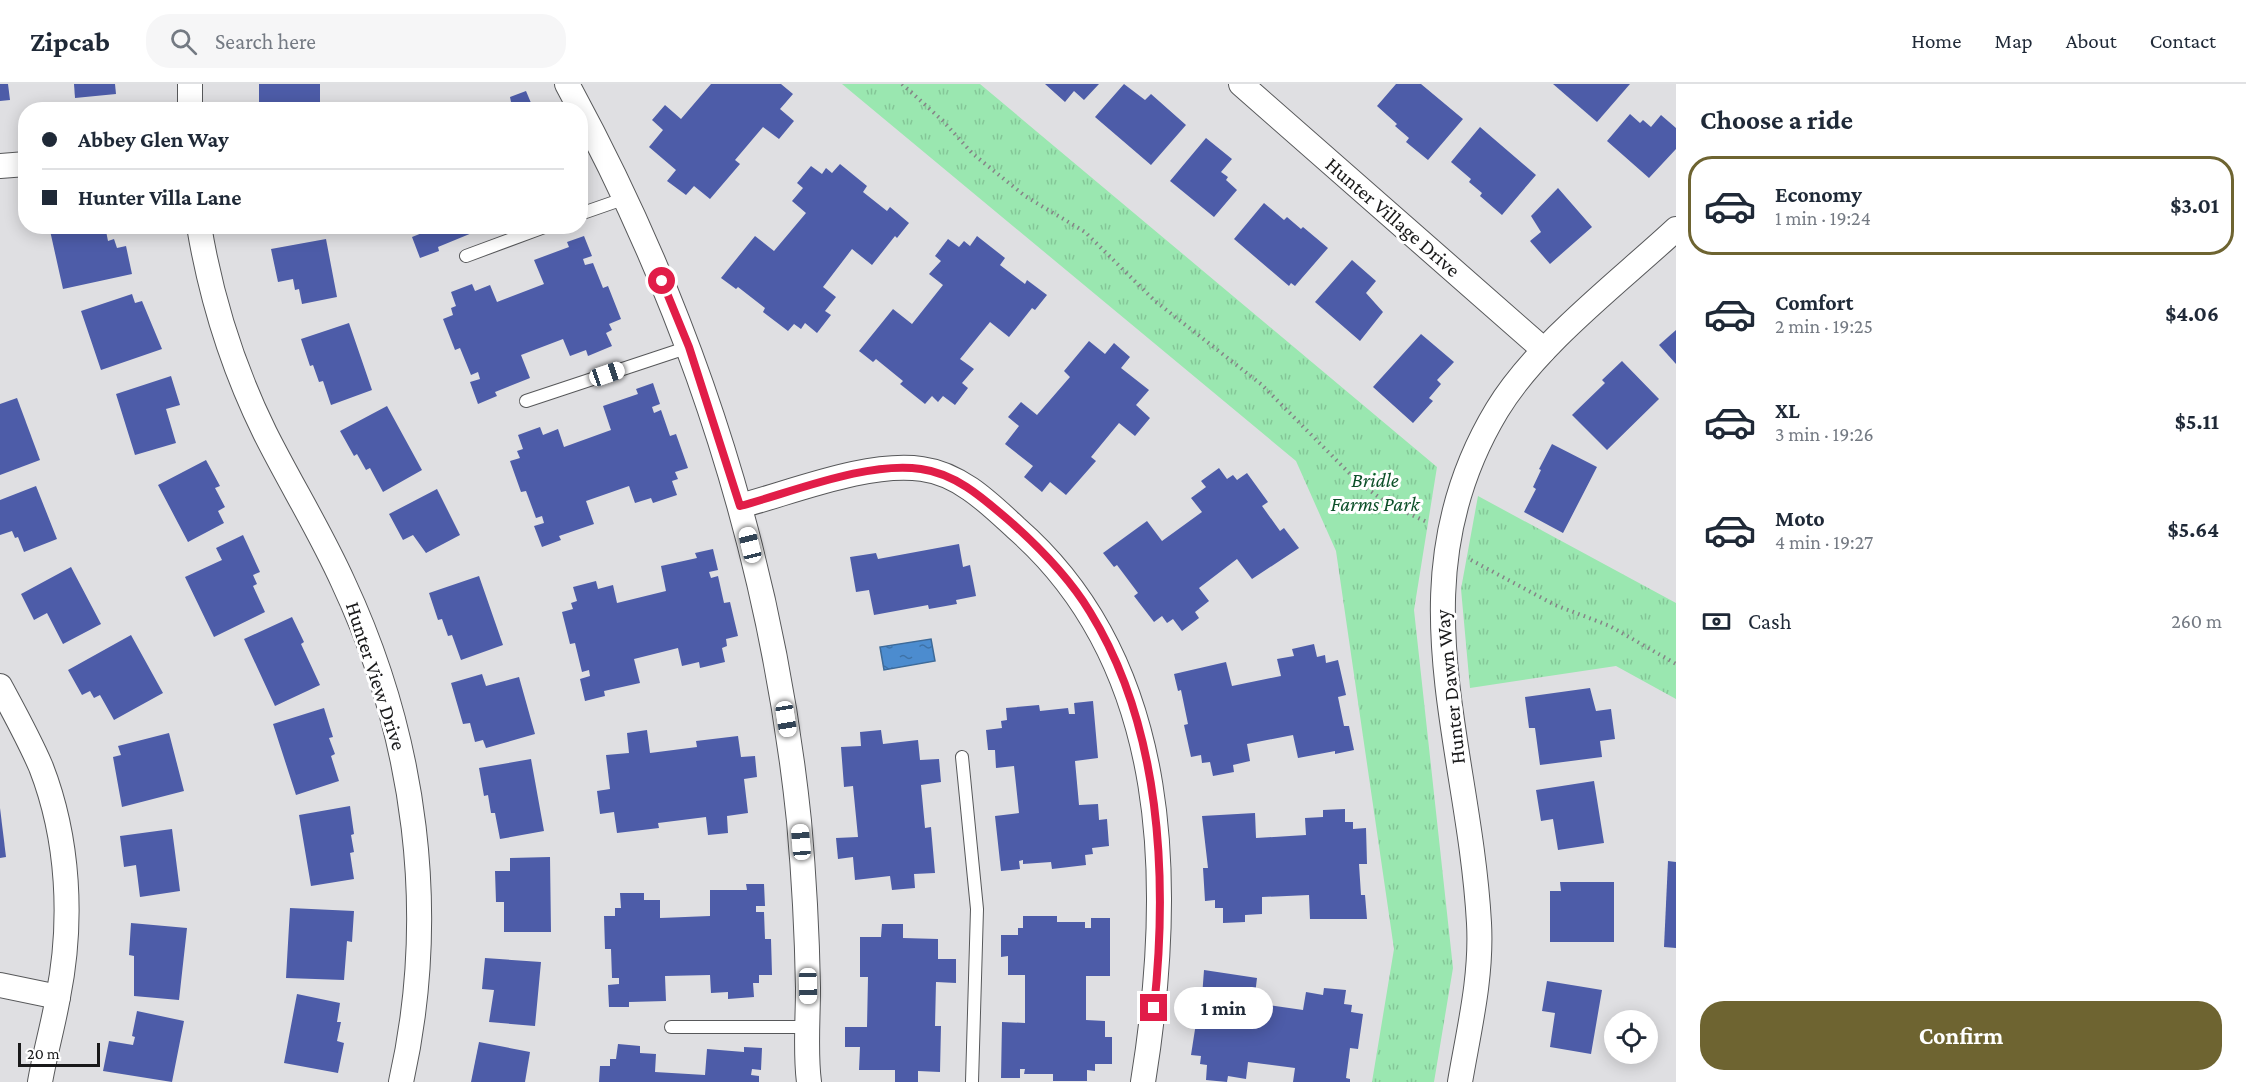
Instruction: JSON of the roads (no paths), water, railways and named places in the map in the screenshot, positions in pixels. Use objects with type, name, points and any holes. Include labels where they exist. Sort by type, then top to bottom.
[{"type":"street","points":[[190,84],[190,102]]},
{"type":"street","points":[[567,84],[576,102]]},
{"type":"street","name":"Hunter Village Drive","points":[[1241,84],[1544,350]]},
{"type":"street","points":[[588,125],[626,198],[689,347],[740,506],[775,651],[789,740],[803,873],[809,1082]]},
{"type":"street","points":[[0,166],[18,165]]},
{"type":"street","name":"Hunter Dawn Way","points":[[1460,1082],[1477,988],[1479,921],[1441,624],[1444,569],[1456,508],[1466,475],[1497,410],[1544,350],[1676,229]]},
{"type":"street","name":"Hunter View Drive","points":[[201,234],[219,316],[240,374],[265,432],[343,581],[364,630],[388,700],[402,753],[414,820],[420,923],[417,980],[402,1082]]},
{"type":"street","points":[[740,506],[880,469],[916,468],[944,474],[966,486],[1036,545],[1066,578],[1090,611],[1114,656],[1135,714],[1155,823],[1159,879],[1158,975],[1143,1082]]},
{"type":"street","points":[[0,686],[42,770],[61,845],[67,908],[58,997],[40,1082]]},
{"type":"street","points":[[0,985],[58,997]]},
{"type":"lane","points":[[588,211],[626,198]]},
{"type":"lane","points":[[466,256],[525,234]]},
{"type":"lane","points":[[526,401],[689,347]]},
{"type":"lane","points":[[962,757],[977,909],[972,1082]]},
{"type":"lane","points":[[671,1027],[808,1027]]},
{"type":"water","points":[[931,639],[935,661],[884,670],[880,647]]},
{"type":"park label","name":"Bridle Farms Park","points":[[1375,492]]}]
